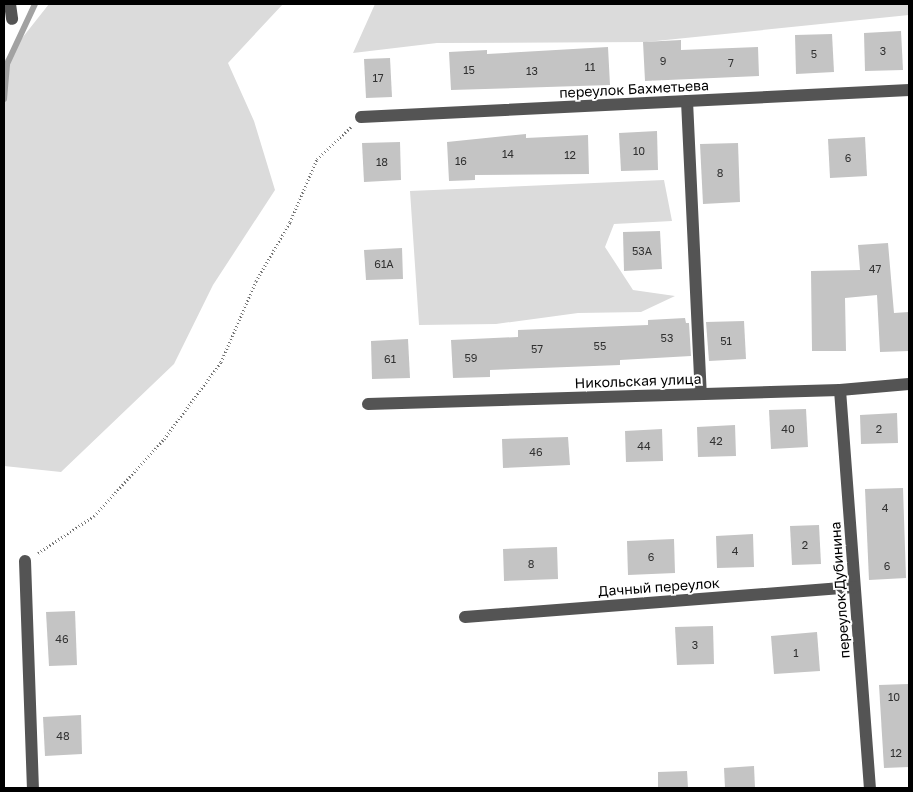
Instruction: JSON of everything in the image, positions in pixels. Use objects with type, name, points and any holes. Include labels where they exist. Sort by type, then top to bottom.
[{"type":"street","points":[[10,4],[12,19]]},
{"type":"street","name":"переулок Бахметьева","points":[[361,117],[909,90]]},
{"type":"street","points":[[687,101],[701,394]]},
{"type":"street","name":"Никольская улица","points":[[368,404],[840,390],[909,384]]},
{"type":"street","name":"переулок Дубинина","points":[[840,390],[870,788]]},
{"type":"street","points":[[25,561],[33,788]]},
{"type":"street","name":"Дачный переулок","points":[[465,617],[854,587]]},
{"type":"path","points":[[25,561],[94,516],[164,439],[221,362],[317,159],[361,117]]},
{"type":"shaded area","points":[[49,4],[283,4],[228,63],[254,121],[275,190],[213,285],[174,364],[61,472],[4,466],[4,61]]},
{"type":"shaded area","points":[[375,4],[909,4],[909,15],[646,42],[437,43],[353,53]]},
{"type":"shaded area","points":[[664,180],[672,221],[614,224],[605,247],[633,290],[675,296],[641,312],[578,313],[496,324],[419,325],[410,191]]},
{"type":"building","points":[[901,31],[903,70],[865,71],[864,33]]},
{"type":"building","points":[[832,34],[834,72],[796,74],[795,35]]},
{"type":"building","points":[[681,40],[681,50],[758,47],[759,76],[645,81],[643,42]]},
{"type":"building","points":[[608,47],[610,85],[451,90],[449,52],[487,50],[487,54]]},
{"type":"building","points":[[390,58],[392,97],[366,98],[364,59]]},
{"type":"building","points":[[657,131],[658,170],[621,171],[619,133]]},
{"type":"building","points":[[526,134],[526,138],[588,135],[589,174],[475,175],[475,180],[449,181],[447,142]]},
{"type":"building","points":[[865,137],[867,176],[830,178],[828,139]]},
{"type":"building","points":[[400,142],[401,180],[364,182],[362,143]]},
{"type":"building","points":[[738,143],[740,202],[703,204],[700,144]]},
{"type":"building","points":[[660,231],[662,269],[624,271],[623,232]]},
{"type":"building","points":[[888,243],[894,313],[909,312],[909,351],[880,352],[877,295],[845,298],[846,351],[812,351],[811,271],[860,270],[858,245]]},
{"type":"building","points":[[402,248],[403,279],[366,280],[364,250]]},
{"type":"building","points":[[685,318],[686,323],[689,323],[691,356],[620,360],[620,365],[490,370],[490,377],[453,378],[451,340],[518,337],[518,330],[648,325],[648,320]]},
{"type":"building","points":[[744,321],[746,359],[709,361],[706,322]]},
{"type":"building","points":[[408,339],[410,378],[372,379],[371,341]]},
{"type":"building","points":[[806,409],[808,447],[771,449],[769,410]]},
{"type":"building","points":[[897,413],[898,443],[861,444],[860,415]]},
{"type":"building","points":[[735,425],[736,456],[698,457],[697,427]]},
{"type":"building","points":[[662,429],[663,461],[626,462],[625,431]]},
{"type":"building","points":[[568,437],[570,465],[503,468],[502,439]]},
{"type":"building","points":[[903,488],[906,578],[869,580],[865,489]]},
{"type":"building","points":[[819,525],[821,564],[792,565],[790,526]]},
{"type":"building","points":[[753,534],[754,567],[717,568],[716,536]]},
{"type":"building","points":[[674,539],[675,573],[628,575],[627,541]]},
{"type":"building","points":[[557,547],[558,579],[504,581],[503,549]]},
{"type":"building","points":[[75,611],[77,665],[49,666],[46,612]]},
{"type":"building","points":[[713,626],[714,664],[677,665],[675,627]]},
{"type":"building","points":[[817,632],[820,671],[774,674],[771,636]]},
{"type":"building","points":[[909,684],[909,767],[884,768],[879,685]]},
{"type":"building","points":[[81,715],[82,754],[45,756],[43,717]]},
{"type":"building","points":[[754,766],[755,788],[725,788],[724,768]]},
{"type":"building","points":[[687,771],[688,788],[658,788],[658,772]]},
{"type":"waterway","points":[[4,99],[7,64],[35,4]]}]
